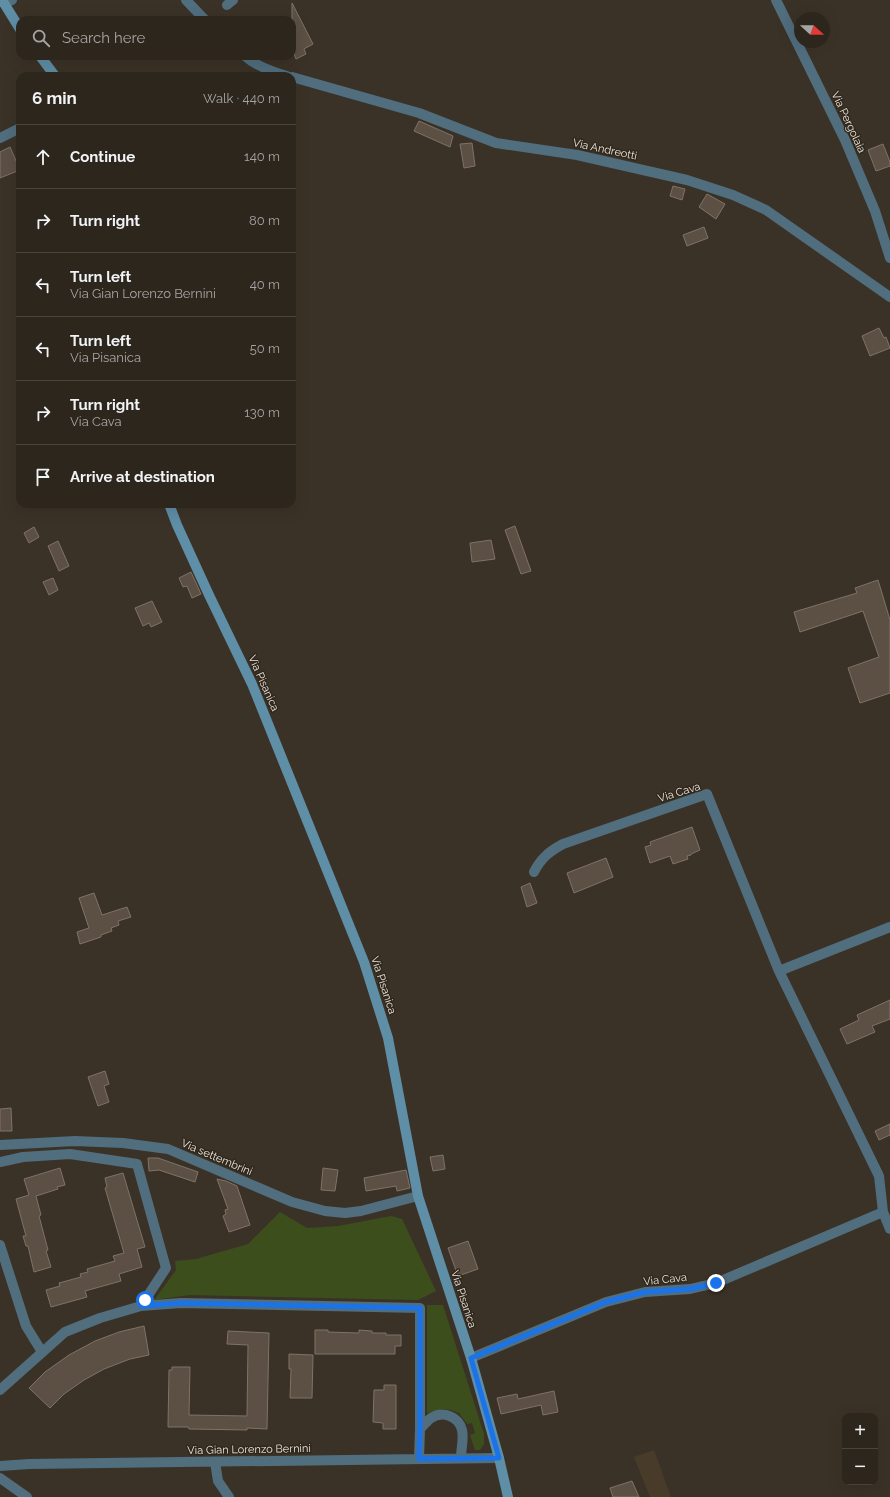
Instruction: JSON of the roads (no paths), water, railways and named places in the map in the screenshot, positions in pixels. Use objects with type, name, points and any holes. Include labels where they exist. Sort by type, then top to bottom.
[{"type":"street","points":[[186,0],[201,16]]},
{"type":"street","name":"Via Pergolaia","points":[[776,0],[845,140],[875,211],[890,258]]},
{"type":"street","points":[[6,1],[16,21]]},
{"type":"street","points":[[43,60],[52,72]]},
{"type":"street","points":[[250,60],[275,72]]},
{"type":"street","name":"Via Andreotti","points":[[296,78],[419,113],[496,143],[577,155],[687,180],[733,195],[766,210],[890,297]]},
{"type":"street","points":[[0,138],[16,130]]},
{"type":"street","name":"Via Pisanica","points":[[171,508],[206,588],[252,684],[364,962],[388,1038],[418,1196],[471,1358],[499,1458],[508,1497]]},
{"type":"street","name":"Via Cava","points":[[534,872],[539,862],[548,852],[563,844],[707,794],[779,971],[879,1176],[883,1212],[890,1229]]},
{"type":"street","points":[[779,971],[890,927]]},
{"type":"street","name":"Via settembrini","points":[[0,1145],[75,1141],[122,1143],[168,1150],[292,1202],[326,1211],[345,1213],[361,1211],[418,1196]]},
{"type":"street","points":[[0,1162],[23,1157],[70,1154],[137,1164],[166,1268],[141,1306]]},
{"type":"street","name":"Via Cava","points":[[471,1358],[606,1302],[645,1292],[690,1289],[716,1283],[883,1212]]},
{"type":"street","points":[[0,1245],[26,1326],[42,1352]]},
{"type":"street","points":[[0,1390],[65,1332],[100,1318],[141,1306],[182,1303],[420,1308],[419,1459]]},
{"type":"street","points":[[420,1429],[432,1417],[438,1415],[454,1417],[462,1430],[461,1458]]},
{"type":"street","name":"Via Gian Lorenzo Bernini","points":[[0,1466],[29,1464],[499,1458]]},
{"type":"street","points":[[215,1462],[218,1480],[229,1497]]},
{"type":"street","points":[[0,1478],[27,1497]]}]
